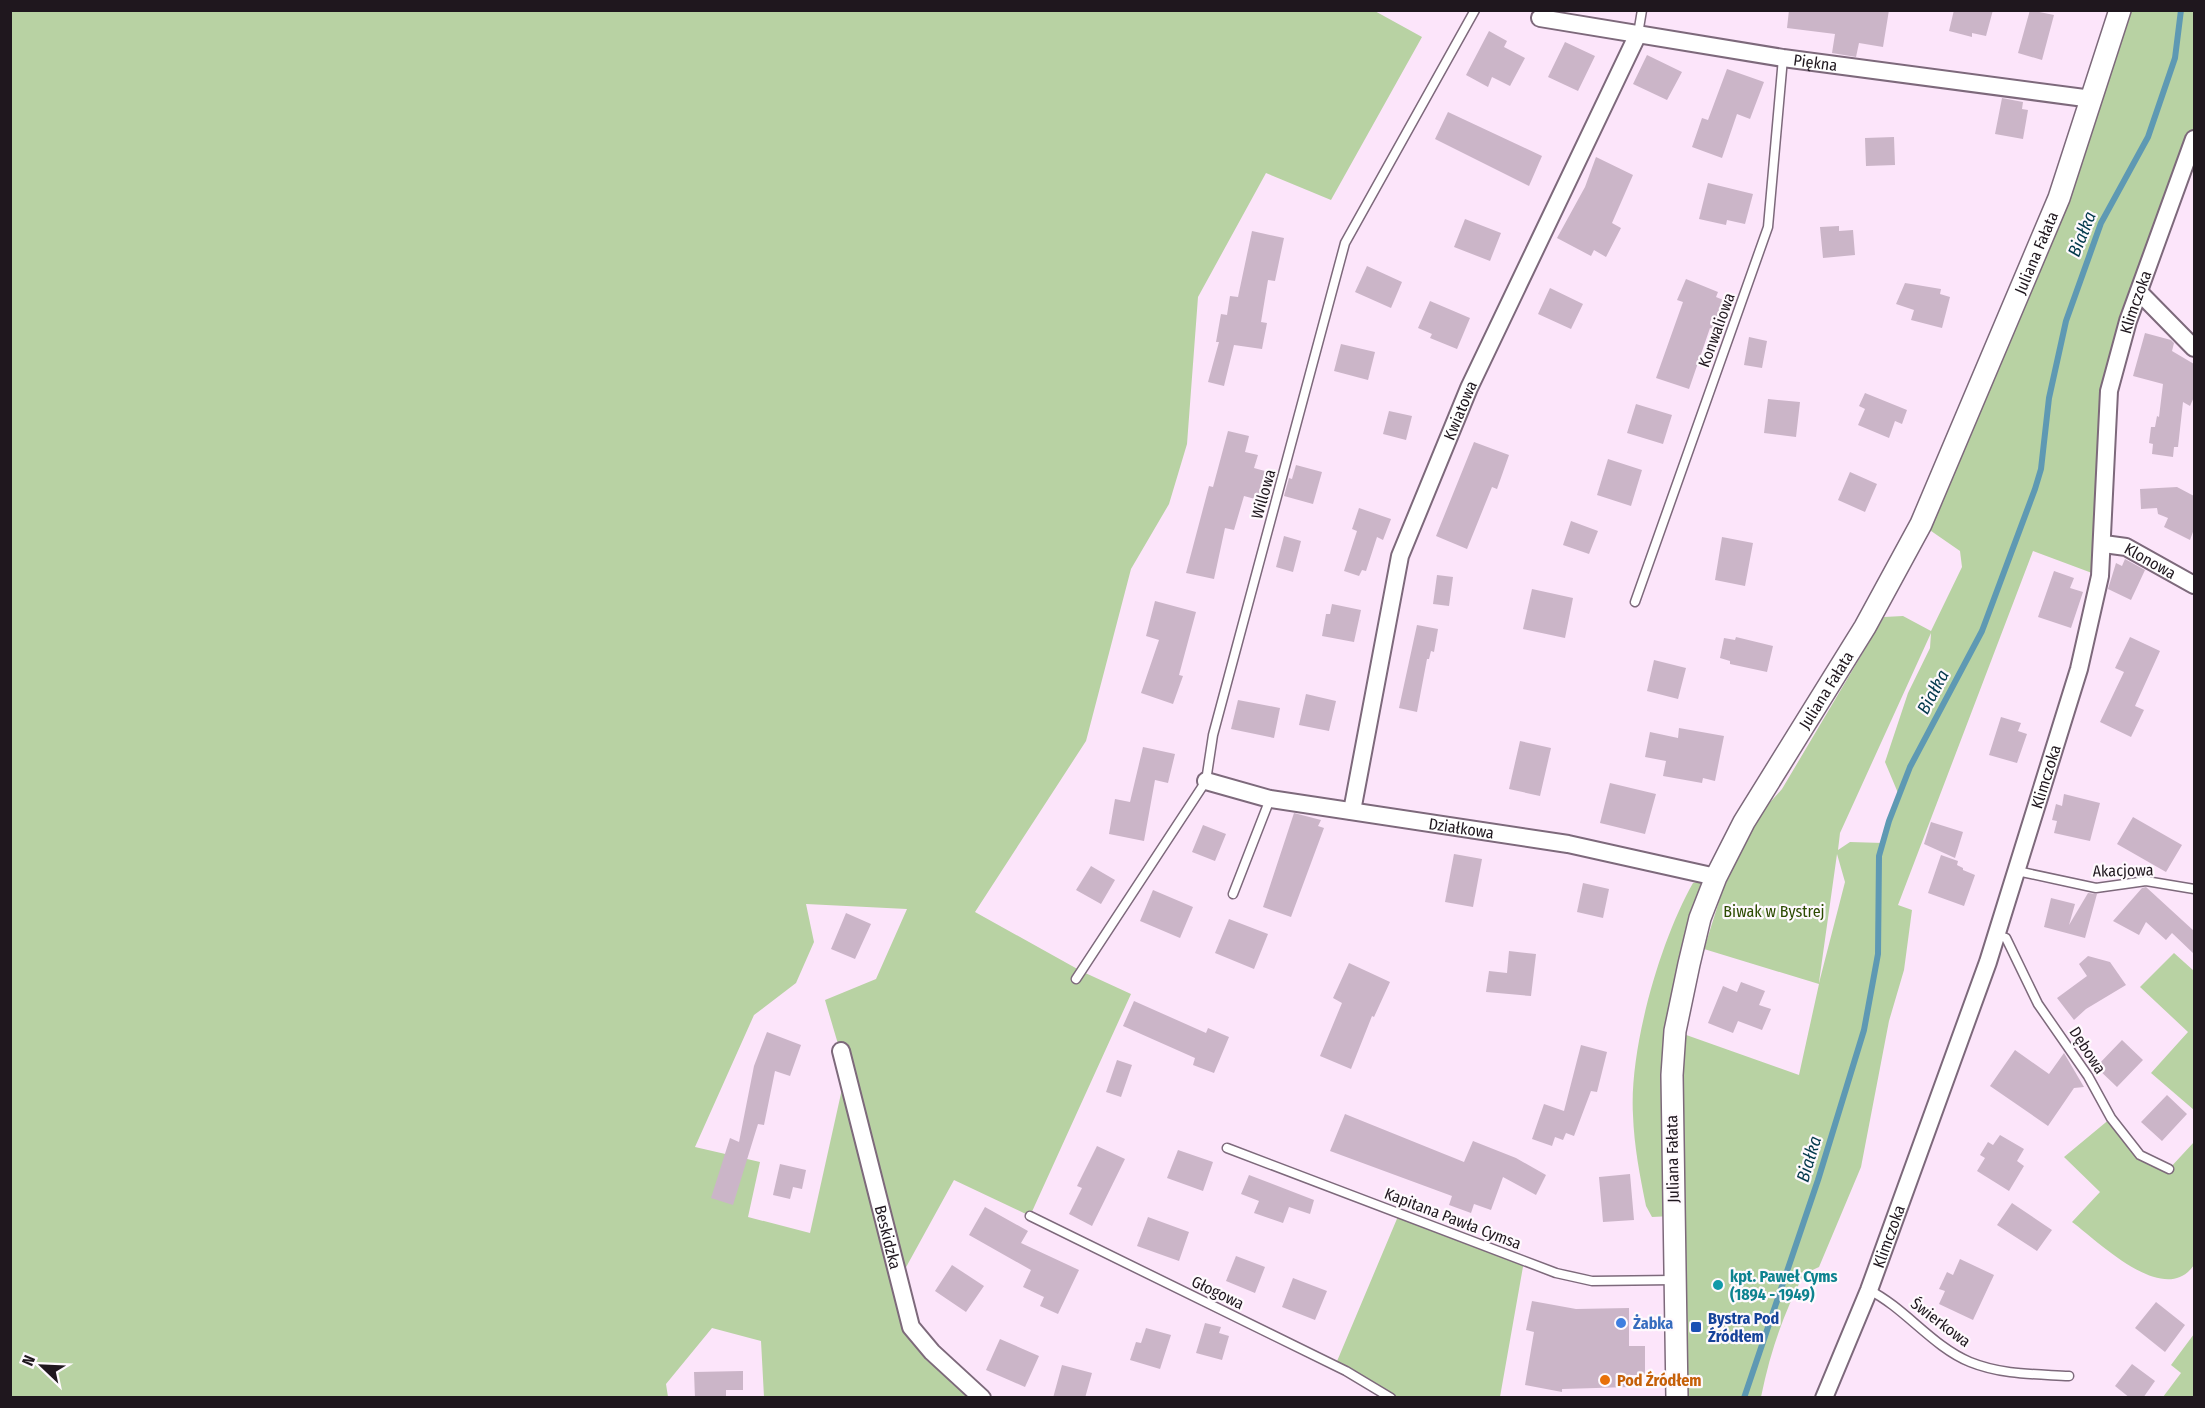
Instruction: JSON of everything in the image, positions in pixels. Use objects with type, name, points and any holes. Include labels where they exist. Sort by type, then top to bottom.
[{"type":"street","name":"Juliana Fałata","points":[[1677,1398],[1671,1100],[1675,1031],[1700,918],[1716,877],[1744,822],[1865,627],[1921,525],[2059,198],[2120,10]]},
{"type":"street","name":"Piękna","points":[[1540,18],[1784,58],[2092,99]]},
{"type":"street","name":"Kwiatowa","points":[[1352,811],[1400,556],[1469,388],[1638,34]]},
{"type":"street","name":"Klimczoka","points":[[1824,1398],[1869,1290],[1997,935],[2079,669],[2100,576],[2104,544],[2109,391],[2118,352],[2194,139]]},
{"type":"street","points":[[2139,292],[2194,348]]},
{"type":"street","name":"Klonowa","points":[[2104,544],[2126,547],[2194,585]]},
{"type":"street","name":"Działkowa","points":[[1206,781],[1270,800],[1568,844],[1716,877]]},
{"type":"street","name":"Beskidzka","points":[[841,1051],[911,1327],[932,1352],[982,1398]]},
{"type":"lane","name":"Willowa","points":[[1076,980],[1206,781],[1213,735],[1345,243],[1475,10]]},
{"type":"lane","points":[[1638,34],[1642,10]]},
{"type":"lane","name":"Konwaliowa","points":[[1635,602],[1768,227],[1784,58]]},
{"type":"lane","points":[[1233,894],[1270,800]]},
{"type":"lane","name":"Akacjowa","points":[[2017,871],[2096,888],[2146,881],[2194,889]]},
{"type":"lane","name":"Dębowa","points":[[1997,935],[2006,938],[2038,1004],[2088,1076],[2111,1118],[2140,1155],[2169,1169]]},
{"type":"lane","name":"Kapitana Pawła Cymsa","points":[[1227,1148],[1556,1273],[1592,1281],[1675,1280]]},
{"type":"lane","name":"Głogowa","points":[[1030,1216],[1346,1371],[1391,1398]]},
{"type":"lane","name":"Świerkowa","points":[[1869,1290],[1889,1302],[1968,1361],[2007,1373],[2069,1376]]},
{"type":"green space","points":[[1373,10],[1422,37],[1331,200],[1266,173],[1198,297],[1187,444],[1169,504],[1131,569],[1086,741],[975,912],[1081,971],[1131,994],[1030,1216],[954,1180],[899,1280],[911,1327],[982,1397],[764,1397],[761,1341],[712,1328],[666,1384],[668,1397],[11,1397],[10,11]],"holes":[[[806,904],[907,909],[876,979],[825,1000],[846,1071],[810,1233],[748,1217],[760,1162],[695,1147],[754,1015],[796,983],[814,942]]]},
{"type":"green space","name":"Biwak w Bystrej","points":[[2120,11],[2194,11],[2194,139],[2118,352],[2100,576],[2033,551],[1898,905],[1912,910],[1904,970],[1889,1021],[1861,1167],[1819,1267],[1804,1274],[1790,1304],[1773,1349],[1761,1397],[1676,1397],[1672,1216],[1652,1217],[1646,1206],[1636,1150],[1633,1115],[1636,1059],[1658,964],[1669,934],[1693,883],[1716,877],[1675,1031],[1799,1075],[1819,984],[1704,949],[1722,892],[1755,819],[1782,789],[1884,617],[1903,616],[1931,631],[1962,567],[1960,551],[1921,524],[1999,340]],"holes":[[[1931,633],[1930,648],[1908,693],[1885,762],[1898,793],[1883,843],[1850,842],[1838,850],[1840,833]],[[1837,854],[1845,882],[1819,983],[1819,982]]]},
{"type":"green space","points":[[2174,953],[2194,971],[2194,1110],[2151,1073],[2188,1032],[2140,987]]},
{"type":"green space","points":[[2111,1118],[2140,1155],[2169,1169],[2194,1142],[2194,1265],[2182,1276],[2166,1279],[2150,1276],[2115,1256],[2072,1222],[2100,1192],[2064,1157]]},
{"type":"green space","points":[[1399,1214],[1524,1261],[1500,1397],[1391,1397],[1335,1366]]},
{"type":"green space","points":[[2194,1334],[2194,1397],[2163,1397],[2181,1373],[2171,1365]]},
{"type":"building","points":[[1789,10],[1889,10],[1883,47],[1859,43],[1856,57],[1832,53],[1835,34],[1787,28]]},
{"type":"building","points":[[1954,10],[1993,10],[1986,36],[1972,33],[1972,37],[1949,31]]},
{"type":"building","points":[[2030,10],[2054,15],[2042,60],[2018,53]]},
{"type":"building","points":[[1489,31],[1507,41],[1504,47],[1525,58],[1510,86],[1492,77],[1488,87],[1466,75]]},
{"type":"building","points":[[1565,42],[1595,56],[1578,91],[1548,77]]},
{"type":"building","points":[[1647,55],[1682,72],[1667,100],[1633,84]]},
{"type":"building","points":[[1727,69],[1764,82],[1750,119],[1737,114],[1722,158],[1692,147],[1702,118],[1708,120]]},
{"type":"building","points":[[2002,98],[2023,102],[2022,109],[2028,110],[2023,139],[1995,134]]},
{"type":"building","points":[[1448,112],[1542,156],[1529,186],[1435,139]]},
{"type":"building","points":[[1894,137],[1895,165],[1866,166],[1865,138]]},
{"type":"building","points":[[1596,157],[1633,175],[1612,223],[1621,228],[1606,257],[1594,250],[1591,256],[1557,238],[1585,187]]},
{"type":"building","points":[[1708,183],[1753,194],[1745,224],[1727,220],[1726,225],[1699,219]]},
{"type":"building","points":[[1465,219],[1501,233],[1490,261],[1454,247]]},
{"type":"building","points":[[1839,226],[1839,231],[1853,230],[1855,255],[1823,258],[1820,227]]},
{"type":"building","points":[[1252,231],[1284,238],[1275,281],[1268,280],[1261,322],[1267,323],[1262,349],[1234,345],[1224,386],[1208,382],[1219,342],[1216,342],[1221,314],[1227,315],[1230,296],[1238,297]]},
{"type":"building","points":[[1367,266],[1402,282],[1391,308],[1355,292]]},
{"type":"building","points":[[1686,279],[1718,292],[1716,297],[1728,302],[1716,330],[1710,328],[1689,389],[1656,378],[1683,302],[1677,300]]},
{"type":"building","points":[[1905,283],[1941,289],[1940,294],[1950,297],[1942,328],[1911,320],[1914,310],[1896,304]]},
{"type":"building","points":[[1550,288],[1583,304],[1571,329],[1538,314]]},
{"type":"building","points":[[1430,301],[1470,318],[1457,349],[1430,338],[1432,334],[1418,328]]},
{"type":"building","points":[[2145,333],[2171,340],[2174,343],[2172,351],[2194,364],[2194,397],[2190,406],[2183,402],[2178,447],[2174,447],[2173,457],[2152,454],[2153,444],[2149,443],[2151,427],[2155,427],[2157,416],[2159,417],[2163,384],[2133,376]]},
{"type":"building","points":[[1749,337],[1767,341],[1762,368],[1744,365]]},
{"type":"building","points":[[1341,344],[1375,352],[1368,380],[1334,371]]},
{"type":"building","points":[[1865,393],[1907,410],[1902,424],[1895,421],[1889,438],[1858,425],[1865,409],[1859,406]]},
{"type":"building","points":[[1768,399],[1800,402],[1796,437],[1764,433]]},
{"type":"building","points":[[1636,404],[1672,415],[1663,444],[1627,433]]},
{"type":"building","points":[[1389,411],[1412,416],[1406,440],[1383,434]]},
{"type":"building","points":[[1228,431],[1249,436],[1245,452],[1258,455],[1254,468],[1276,474],[1266,502],[1244,496],[1234,530],[1225,528],[1214,579],[1186,573],[1209,486],[1213,487]]},
{"type":"building","points":[[1474,442],[1509,455],[1497,489],[1492,487],[1467,549],[1436,536]]},
{"type":"building","points":[[1608,459],[1642,470],[1631,506],[1597,495]]},
{"type":"building","points":[[1296,465],[1322,472],[1313,504],[1284,496],[1289,478],[1292,479]]},
{"type":"building","points":[[1850,472],[1877,484],[1865,512],[1838,500]]},
{"type":"building","points":[[2177,487],[2194,496],[2194,529],[2190,540],[2164,527],[2168,518],[2158,514],[2157,508],[2141,509],[2140,489]]},
{"type":"building","points":[[1359,508],[1391,519],[1383,540],[1377,537],[1366,571],[1362,570],[1359,576],[1344,571],[1357,531],[1352,529]]},
{"type":"building","points":[[1571,521],[1598,531],[1589,554],[1563,545]]},
{"type":"building","points":[[1284,536],[1301,541],[1293,572],[1276,567]]},
{"type":"building","points":[[1722,537],[1753,543],[1745,586],[1715,580]]},
{"type":"building","points":[[2125,559],[2145,570],[2131,600],[2108,589],[2116,563],[2122,566]]},
{"type":"building","points":[[2054,571],[2074,578],[2070,588],[2083,592],[2071,628],[2038,617]]},
{"type":"building","points":[[1437,575],[1453,577],[1449,606],[1433,604]]},
{"type":"building","points":[[1532,589],[1573,598],[1565,638],[1523,629]]},
{"type":"building","points":[[1155,601],[1196,612],[1179,675],[1183,676],[1173,704],[1141,693],[1159,640],[1146,636]]},
{"type":"building","points":[[1332,604],[1361,610],[1354,642],[1322,636],[1326,614],[1330,614]]},
{"type":"building","points":[[1417,625],[1438,629],[1434,652],[1431,651],[1427,659],[1417,712],[1399,708]]},
{"type":"building","points":[[1736,637],[1773,646],[1767,672],[1730,664],[1730,661],[1720,658],[1724,638],[1735,640]]},
{"type":"building","points":[[2130,637],[2160,651],[2135,706],[2144,710],[2131,737],[2100,722],[2124,672],[2115,668]]},
{"type":"building","points":[[1654,660],[1686,668],[1678,699],[1647,691]]},
{"type":"building","points":[[1306,694],[1336,701],[1329,731],[1299,725]]},
{"type":"building","points":[[1238,700],[1280,708],[1274,738],[1231,729]]},
{"type":"building","points":[[2001,717],[2021,723],[2018,731],[2027,734],[2017,763],[1989,755]]},
{"type":"building","points":[[1679,728],[1724,736],[1715,781],[1703,778],[1702,783],[1663,776],[1666,761],[1645,757],[1650,732],[1678,738]]},
{"type":"building","points":[[1520,741],[1551,748],[1540,796],[1509,789]]},
{"type":"building","points":[[1143,747],[1175,754],[1168,783],[1155,780],[1144,841],[1109,834],[1115,799],[1130,802]]},
{"type":"building","points":[[1610,783],[1656,794],[1645,834],[1600,823]]},
{"type":"building","points":[[2064,794],[2100,803],[2090,841],[2054,833],[2057,821],[2052,820],[2056,804],[2062,806]]},
{"type":"building","points":[[1294,813],[1321,820],[1318,826],[1324,828],[1291,917],[1263,907]]},
{"type":"building","points":[[2133,817],[2182,845],[2166,872],[2117,844]]},
{"type":"building","points":[[1931,822],[1963,832],[1955,858],[1924,844]]},
{"type":"building","points":[[1203,825],[1226,834],[1215,861],[1192,852]]},
{"type":"building","points":[[1454,854],[1482,859],[1473,907],[1445,902]]},
{"type":"building","points":[[1941,855],[1958,861],[1957,865],[1963,870],[1975,875],[1964,906],[1928,893]]},
{"type":"building","points":[[1091,866],[1115,880],[1101,904],[1076,890]]},
{"type":"building","points":[[1583,883],[1609,889],[1603,918],[1577,912]]},
{"type":"building","points":[[2146,887],[2194,931],[2194,954],[2172,933],[2166,940],[2146,922],[2139,935],[2113,921],[2142,888]]},
{"type":"building","points":[[1153,890],[1193,907],[1180,938],[1140,921]]},
{"type":"building","points":[[2088,893],[2097,894],[2085,938],[2044,927],[2051,898],[2075,904],[2069,925]]},
{"type":"building","points":[[846,913],[871,924],[855,959],[831,949]]},
{"type":"building","points":[[1229,919],[1268,934],[1254,969],[1215,953]]},
{"type":"building","points":[[1509,951],[1536,954],[1531,996],[1486,992],[1489,971],[1507,973]]},
{"type":"building","points":[[2088,956],[2110,962],[2126,985],[2086,1009],[2074,1020],[2057,998],[2087,976],[2079,964]]},
{"type":"building","points":[[1349,963],[1390,982],[1374,1017],[1372,1016],[1351,1069],[1320,1056],[1342,1003],[1333,998]]},
{"type":"building","points":[[1741,982],[1765,991],[1759,1005],[1771,1009],[1762,1030],[1738,1021],[1733,1033],[1708,1023],[1723,986],[1737,992]]},
{"type":"building","points":[[1134,1001],[1206,1033],[1208,1028],[1229,1037],[1214,1073],[1193,1065],[1195,1058],[1123,1026]]},
{"type":"building","points":[[767,1032],[801,1045],[790,1076],[775,1071],[764,1125],[758,1124],[733,1205],[711,1198],[730,1138],[739,1142],[754,1066]]},
{"type":"building","points":[[2122,1040],[2143,1060],[2117,1087],[2096,1067]]},
{"type":"building","points":[[1581,1045],[1607,1052],[1597,1092],[1591,1091],[1574,1136],[1566,1133],[1563,1140],[1555,1137],[1552,1146],[1532,1139],[1544,1104],[1564,1111]]},
{"type":"building","points":[[2015,1050],[2049,1074],[2064,1053],[2084,1087],[2074,1088],[2048,1126],[1990,1086]]},
{"type":"building","points":[[1117,1060],[1132,1065],[1121,1097],[1106,1092]]},
{"type":"building","points":[[2167,1095],[2187,1114],[2162,1141],[2141,1122]]},
{"type":"building","points":[[1345,1114],[1464,1162],[1473,1141],[1516,1158],[1546,1175],[1536,1195],[1503,1177],[1491,1210],[1474,1204],[1471,1213],[1449,1205],[1452,1196],[1330,1151]]},
{"type":"building","points":[[2000,1135],[2024,1149],[2017,1161],[2024,1166],[2009,1191],[1977,1171],[1985,1158],[1980,1155],[1988,1142],[1993,1145]]},
{"type":"building","points":[[1097,1146],[1125,1159],[1092,1226],[1069,1214],[1082,1188],[1077,1186]]},
{"type":"building","points":[[1178,1150],[1213,1162],[1203,1191],[1167,1178]]},
{"type":"building","points":[[780,1164],[806,1170],[802,1189],[793,1187],[790,1199],[773,1195]]},
{"type":"building","points":[[1630,1174],[1634,1220],[1603,1222],[1599,1177]]},
{"type":"building","points":[[1249,1175],[1314,1200],[1310,1214],[1289,1207],[1283,1223],[1254,1213],[1259,1201],[1241,1194]]},
{"type":"building","points":[[2012,1203],[2052,1230],[2037,1251],[1997,1225]]},
{"type":"building","points":[[985,1207],[1028,1231],[1021,1243],[1079,1270],[1058,1314],[1040,1306],[1044,1297],[1023,1287],[1031,1270],[969,1235]]},
{"type":"building","points":[[1148,1217],[1189,1232],[1179,1261],[1137,1246]]},
{"type":"building","points":[[1236,1256],[1265,1267],[1255,1293],[1226,1281]]},
{"type":"building","points":[[1960,1259],[1994,1275],[1973,1320],[1939,1304],[1945,1291],[1939,1289],[1947,1272],[1953,1275]]},
{"type":"building","points":[[952,1265],[984,1286],[966,1312],[935,1291]]},
{"type":"building","points":[[1293,1278],[1327,1291],[1315,1320],[1282,1307]]},
{"type":"building","points":[[1532,1301],[1576,1309],[1629,1308],[1629,1346],[1645,1346],[1645,1375],[1630,1375],[1630,1387],[1562,1389],[1562,1392],[1525,1385],[1534,1332],[1526,1330]]},
{"type":"building","points":[[2156,1302],[2185,1325],[2165,1352],[2135,1328]]},
{"type":"building","points":[[1205,1323],[1221,1327],[1219,1333],[1229,1336],[1222,1360],[1196,1353]]},
{"type":"building","points":[[1146,1328],[1171,1335],[1160,1369],[1130,1360],[1136,1342],[1141,1343]]},
{"type":"building","points":[[1000,1339],[1039,1356],[1025,1387],[986,1370]]},
{"type":"building","points":[[2132,1364],[2155,1381],[2143,1398],[2130,1398],[2115,1386]]},
{"type":"building","points":[[1062,1365],[1092,1373],[1085,1398],[1053,1398]]},
{"type":"building","points":[[743,1371],[743,1390],[726,1390],[726,1398],[695,1398],[694,1372]]},
{"type":"waterway","name":"Białka","points":[[1744,1398],[1818,1180],[1864,1030],[1878,954],[1879,856],[1889,821],[1910,767],[1982,631],[2035,489],[2041,469],[2049,398],[2066,321],[2101,223],[2148,137],[2175,58],[2181,10]]},
{"type":"place","name":"kpt. Paweł Cyms (1894 - 1949)","points":[[1718,1285]]},
{"type":"place","name":"Żabka","points":[[1621,1323]]},
{"type":"place","name":"Bystra Pod Źródłem","points":[[1696,1327]]},
{"type":"place","name":"Pod Źródłem","points":[[1605,1380]]}]
